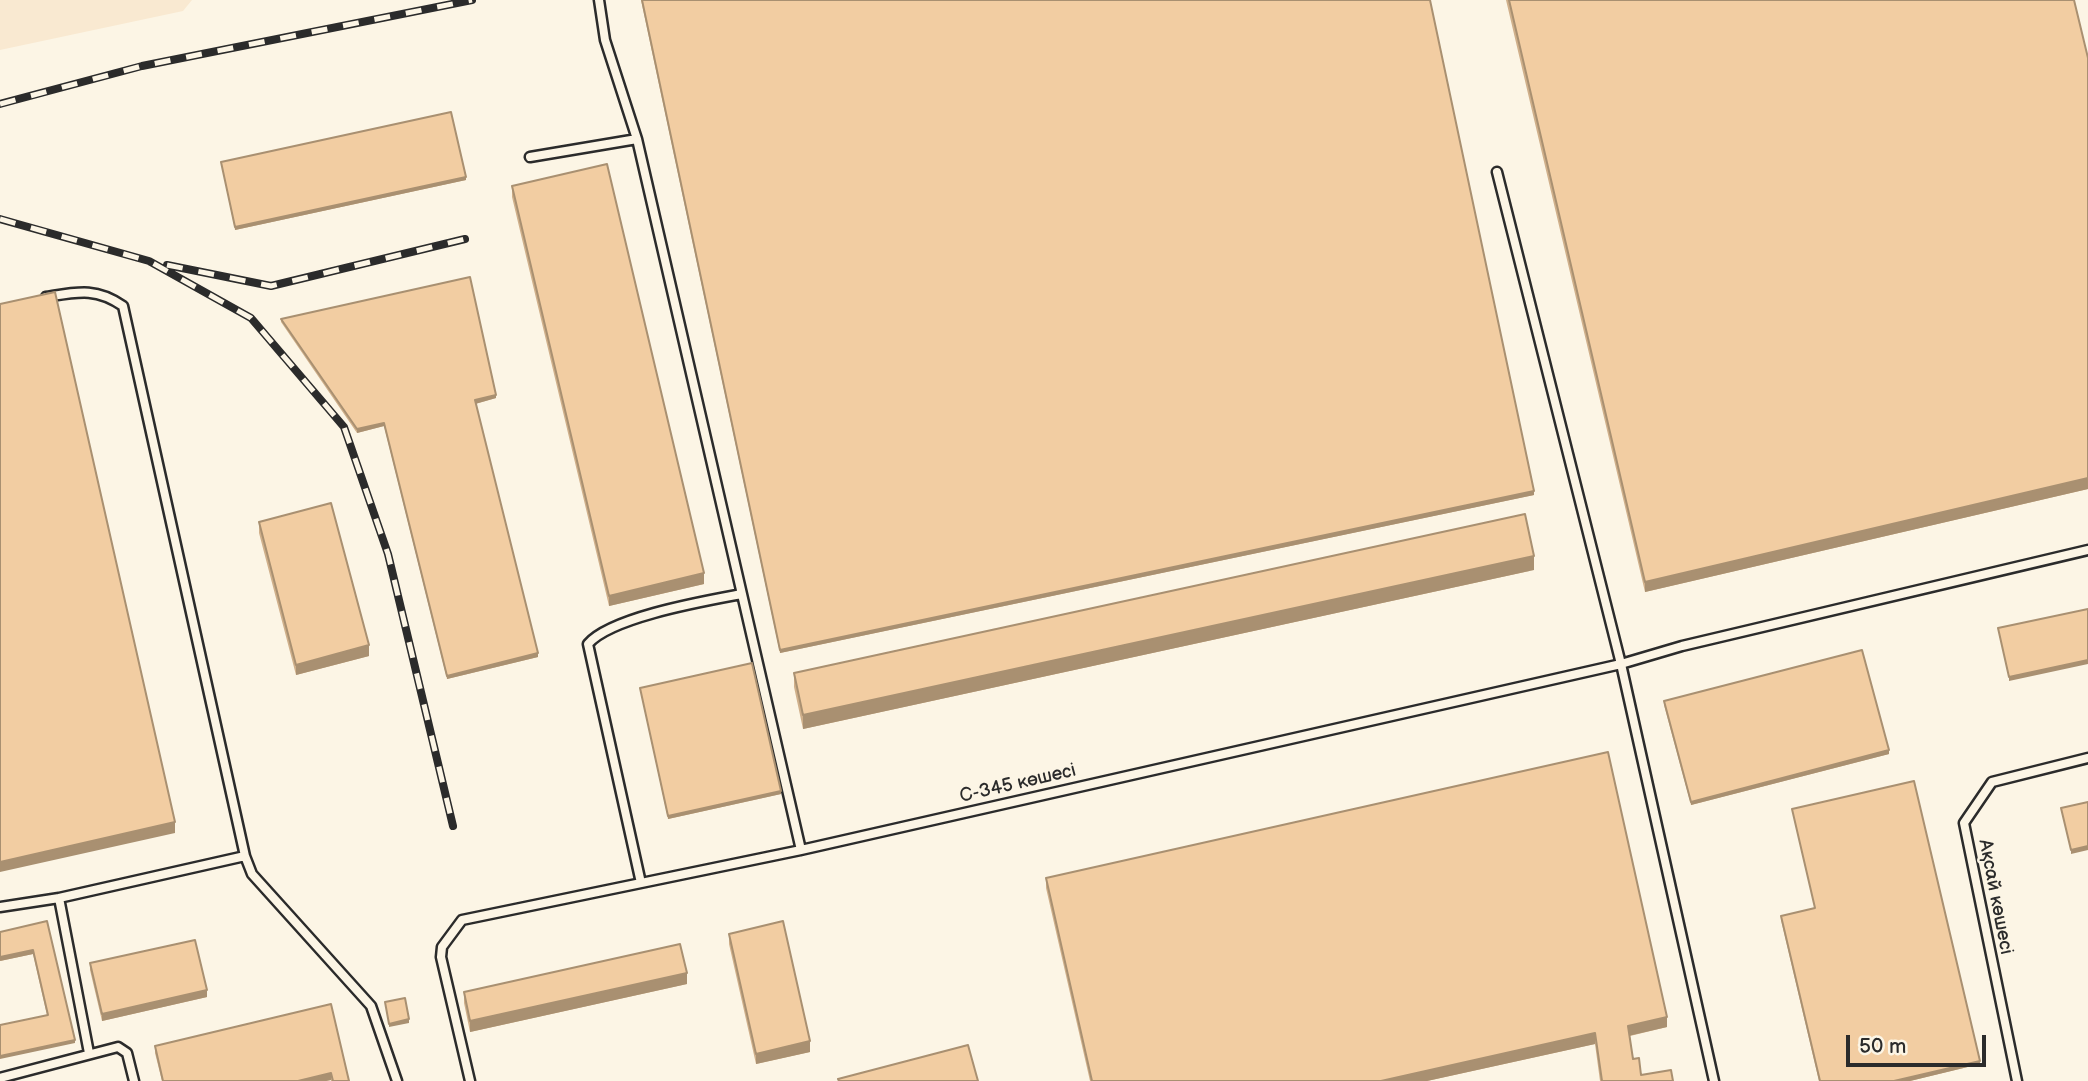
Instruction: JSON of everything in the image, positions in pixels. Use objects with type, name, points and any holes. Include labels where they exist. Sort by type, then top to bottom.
[{"type":"lane","points":[[599,0],[605,40],[637,139],[801,850]]},
{"type":"lane","points":[[530,156],[637,139]]},
{"type":"lane","points":[[1497,172],[1621,664],[1714,1081]]},
{"type":"lane","points":[[38,299],[89,290],[108,296],[123,306],[245,856],[252,874],[371,1006],[397,1081]]},
{"type":"lane","name":"С-345 көшесі","points":[[470,1081],[442,957],[442,947],[462,920],[801,850],[1621,664],[1682,646],[2088,550]]},
{"type":"lane","points":[[641,883],[588,644],[605,630],[690,604],[742,594]]},
{"type":"lane","name":"Ақсай көшесі","points":[[2017,1081],[1964,823],[1992,782],[2088,758]]},
{"type":"lane","points":[[0,907],[59,898],[245,856]]},
{"type":"lane","points":[[59,898],[89,1053]]},
{"type":"lane","points":[[0,1078],[89,1053],[124,1048],[134,1081]]},
{"type":"shaded area","points":[[0,0],[192,0],[183,11],[0,50]]},
{"type":"building","points":[[642,0],[1430,0],[1534,491],[780,650]]},
{"type":"building","points":[[1509,0],[2074,0],[2088,58],[2088,478],[1645,582]]},
{"type":"building","points":[[451,112],[466,177],[235,227],[221,162]]},
{"type":"building","points":[[607,164],[704,573],[609,596],[512,186]]},
{"type":"building","points":[[470,277],[496,395],[475,400],[538,653],[447,676],[384,423],[357,429],[281,319]]},
{"type":"building","points":[[55,292],[175,822],[0,862],[0,304]]},
{"type":"building","points":[[331,503],[369,645],[296,665],[259,522]]},
{"type":"building","points":[[1525,514],[1534,556],[803,715],[794,673]]},
{"type":"building","points":[[2088,609],[2088,660],[2009,677],[1998,628]]},
{"type":"building","points":[[1862,650],[1889,750],[1691,802],[1664,701]]},
{"type":"building","points":[[752,663],[781,791],[668,816],[640,688]]},
{"type":"building","points":[[1608,752],[1667,1017],[1628,1026],[1633,1059],[1639,1058],[1641,1075],[1671,1070],[1673,1081],[1602,1081],[1595,1033],[1381,1081],[1092,1081],[1046,878]]},
{"type":"building","points":[[1914,781],[1980,1061],[1894,1081],[1820,1081],[1781,916],[1815,908],[1792,809]]},
{"type":"building","points":[[2088,802],[2088,846],[2071,850],[2061,808]]},
{"type":"building","points":[[47,921],[75,1040],[0,1056],[0,1025],[48,1015],[33,950],[0,957],[0,932]]},
{"type":"building","points":[[783,921],[810,1041],[756,1054],[729,934]]},
{"type":"building","points":[[195,940],[207,990],[102,1014],[90,963]]},
{"type":"building","points":[[680,944],[687,973],[470,1021],[464,992]]},
{"type":"building","points":[[405,998],[409,1019],[389,1024],[385,1002]]},
{"type":"building","points":[[331,1004],[349,1081],[333,1081],[331,1073],[298,1081],[163,1081],[155,1046]]},
{"type":"building","points":[[968,1045],[978,1081],[838,1079]]},
{"type":"railway","points":[[0,104],[142,66],[472,0]]},
{"type":"railway","points":[[0,219],[149,261],[251,318],[344,427],[388,554],[453,826]]},
{"type":"railway","points":[[167,265],[271,286],[465,239]]}]
